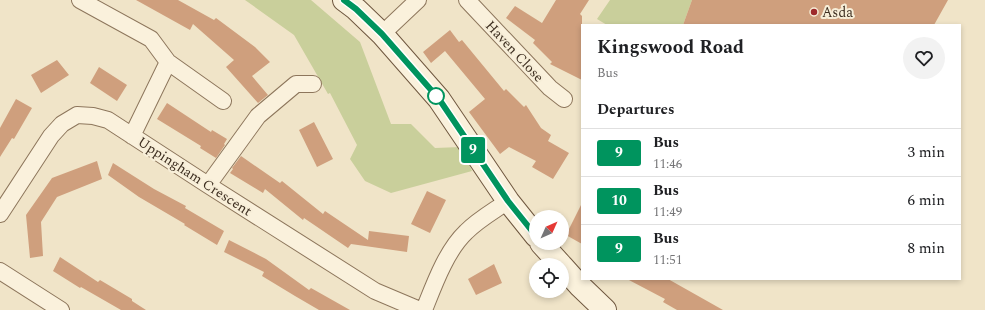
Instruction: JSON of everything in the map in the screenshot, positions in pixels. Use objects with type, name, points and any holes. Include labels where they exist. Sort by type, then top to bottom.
[{"type":"street","points":[[80,0],[151,39],[168,62],[223,101]]},
{"type":"street","points":[[344,0],[356,9],[382,34],[439,99],[508,201],[529,227]]},
{"type":"street","points":[[382,34],[418,0]]},
{"type":"street","name":"Haven Close","points":[[467,0],[550,88],[564,99]]},
{"type":"street","points":[[132,136],[168,62]]},
{"type":"street","points":[[208,185],[258,116],[296,84],[313,84]]},
{"type":"street","name":"Uppingham Crescent","points":[[0,214],[51,136],[62,124],[77,115],[93,116],[108,120],[375,291],[420,310]]},
{"type":"street","points":[[424,310],[443,265],[464,233],[478,221],[508,201]]},
{"type":"street","points":[[547,250],[555,258]]},
{"type":"street","points":[[0,271],[61,310]]},
{"type":"street","points":[[569,274],[605,310]]},
{"type":"green space","points":[[245,0],[311,0],[360,42],[391,124],[411,124],[435,148],[461,147],[472,171],[391,193],[365,181],[350,159],[357,145],[330,93],[328,94],[294,35]]},
{"type":"green space","points":[[610,0],[692,0],[683,24],[605,24],[597,19]]},
{"type":"building","points":[[136,0],[178,0],[214,20],[216,18],[255,47],[270,62],[252,76],[268,95],[258,103],[226,67],[234,60],[193,24],[190,30]]},
{"type":"building","points":[[556,0],[589,0],[580,14],[582,16],[581,80],[550,64],[552,62],[533,43],[535,40],[506,18],[515,6],[542,23]]},
{"type":"building","name":"Asda","points":[[692,0],[948,0],[935,24],[683,24]]},
{"type":"building","points":[[450,30],[459,42],[462,40],[504,91],[506,89],[524,107],[526,105],[541,128],[551,135],[548,141],[569,153],[553,179],[532,167],[536,161],[509,147],[500,154],[469,112],[485,99],[445,51],[431,63],[423,52]]},
{"type":"building","points":[[57,60],[69,75],[41,93],[31,75]]},
{"type":"building","points":[[99,67],[127,85],[117,101],[90,83]]},
{"type":"building","points":[[16,99],[32,108],[14,139],[12,138],[0,157],[0,128]]},
{"type":"building","points":[[167,103],[211,132],[212,130],[227,139],[224,144],[225,145],[216,158],[200,148],[201,146],[157,119]]},
{"type":"building","points":[[314,122],[333,159],[317,167],[299,130]]},
{"type":"building","points":[[241,156],[280,183],[282,181],[323,214],[325,211],[368,240],[369,231],[409,236],[407,252],[351,244],[348,248],[304,218],[303,220],[265,189],[263,193],[230,173]]},
{"type":"building","points":[[97,161],[102,179],[57,197],[41,222],[43,256],[30,258],[26,215],[52,178]]},
{"type":"building","points":[[113,163],[154,189],[186,206],[185,208],[224,231],[217,245],[139,197],[108,175]]},
{"type":"building","points":[[427,191],[446,200],[430,233],[411,224]]},
{"type":"building","points":[[581,205],[581,243],[569,237],[569,229]]},
{"type":"building","points":[[229,240],[266,259],[309,290],[311,288],[350,310],[319,310],[262,276],[264,272],[224,252]]},
{"type":"building","points":[[60,257],[98,282],[100,280],[132,299],[132,301],[146,310],[121,310],[81,287],[80,288],[53,271]]},
{"type":"building","points":[[494,264],[502,283],[476,295],[468,279]]},
{"type":"building","points":[[629,280],[670,280],[723,310],[677,310],[663,302],[665,299]]},
{"type":"bus line","name":"9","points":[[344,0],[356,9],[382,34],[439,99],[508,201],[529,227]]},
{"type":"place","name":"Asda","points":[[814,12]]}]
